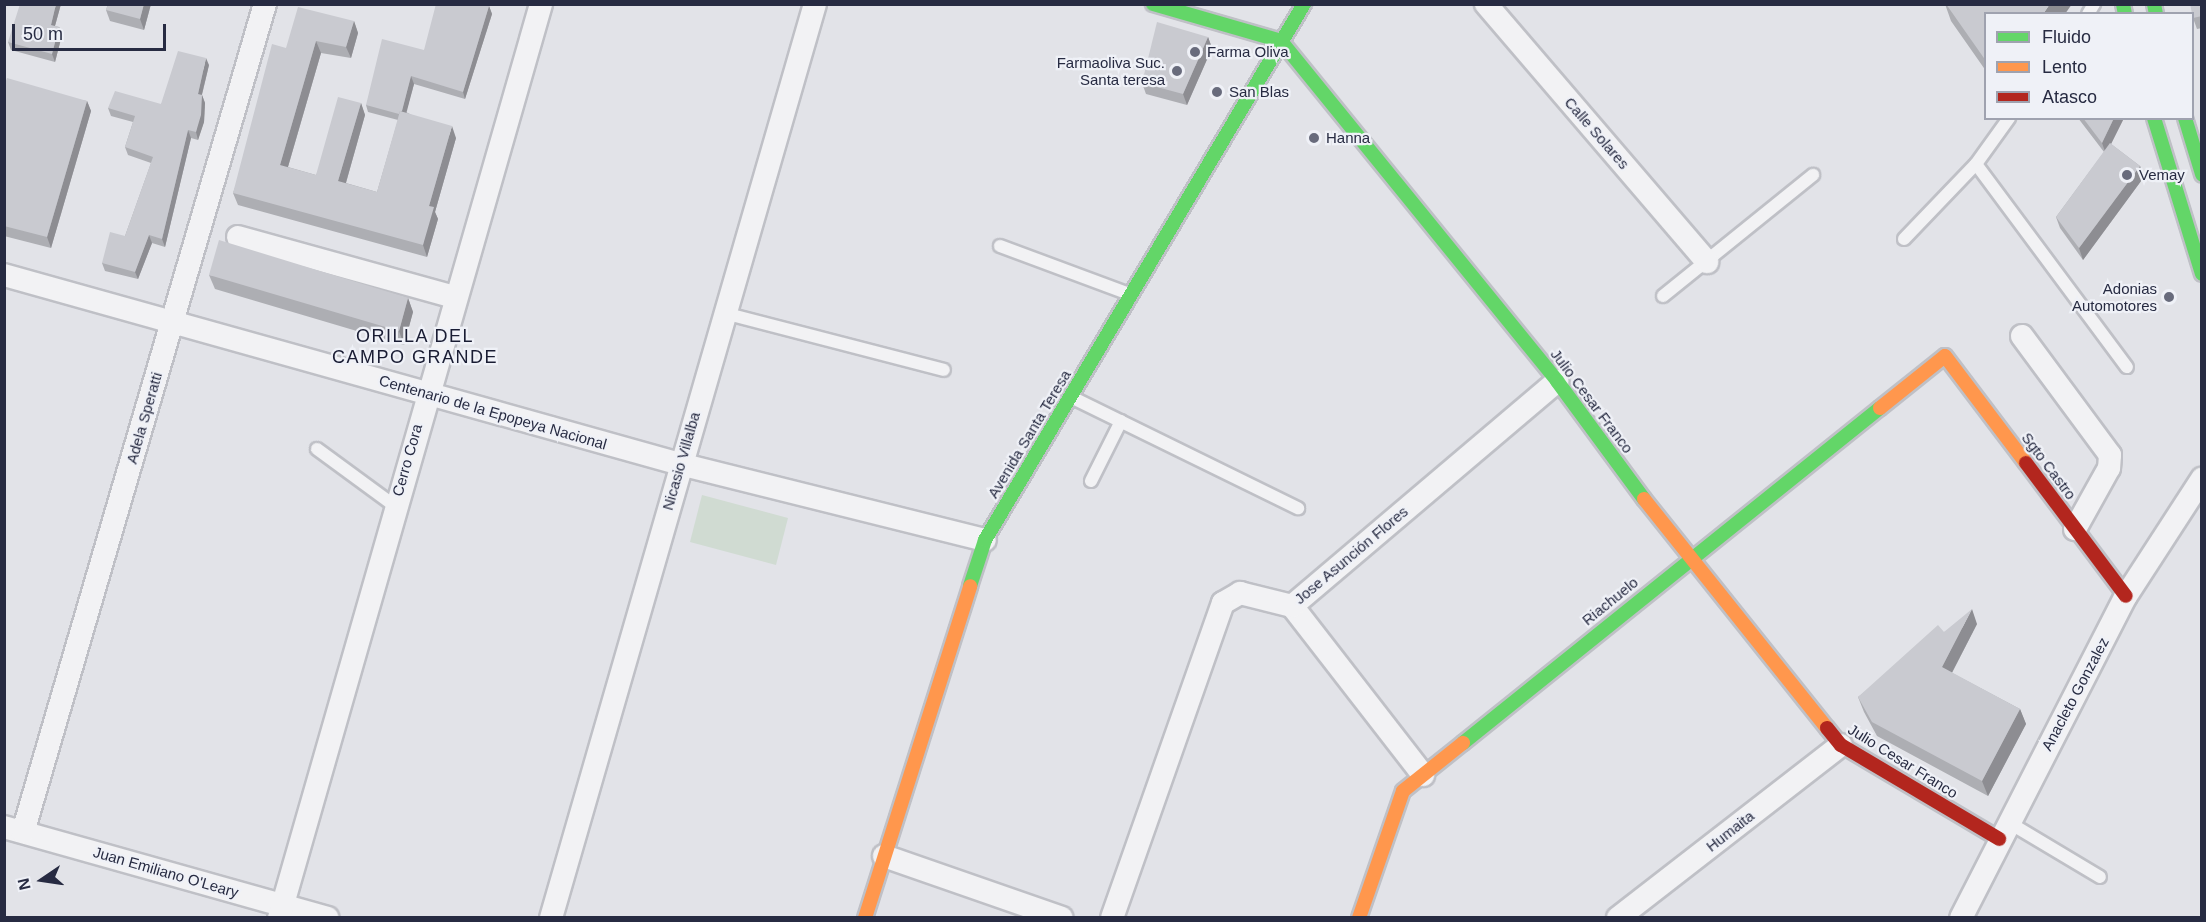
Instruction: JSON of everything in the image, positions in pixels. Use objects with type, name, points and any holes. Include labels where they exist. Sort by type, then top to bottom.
[{"type":"main road","points":[[1153,4],[1281,41]]},
{"type":"main road","name":"Avenida Santa Teresa","points":[[865,918],[985,540],[1304,4]]},
{"type":"main road","name":"Julio Cesar Franco","points":[[1281,41],[1557,381],[1688,559],[1841,745],[2003,830]]},
{"type":"main road","points":[[2155,120],[2202,274]]},
{"type":"main road","points":[[2186,120],[2202,174]]},
{"type":"main road","name":"Sgto Castro","points":[[1945,356],[2126,597]]},
{"type":"main road","name":"Riachuelo","points":[[1359,918],[1403,791],[1688,559],[1945,356]]},
{"type":"street","name":"Adela Speratti","points":[[14,829],[171,323],[265,4]]},
{"type":"street","name":"Cerro Cora","points":[[281,911],[426,394],[541,4]]},
{"type":"street","name":"Nicasio Villalba","points":[[551,918],[814,4]]},
{"type":"street","name":"Calle Solares","points":[[1486,4],[1707,262]]},
{"type":"street","points":[[238,237],[454,297]]},
{"type":"street","name":"Centenario de la Epopeya Nacional","points":[[4,275],[680,464],[985,540]]},
{"type":"street","points":[[2022,336],[2110,455],[2109,468],[2075,529]]},
{"type":"street","name":"Jose Asunción Flores","points":[[1112,918],[1223,603],[1240,593],[1292,606],[1557,381]]},
{"type":"street","name":"Anacleto Gonzalez","points":[[1961,918],[2003,830],[2126,597],[2202,479]]},
{"type":"street","points":[[1292,606],[1423,775]]},
{"type":"street","name":"Humaita","points":[[1618,918],[1841,745]]},
{"type":"street","name":"Juan Emiliano O'Leary","points":[[14,829],[281,911],[327,918]]},
{"type":"street","points":[[884,856],[1062,918]]},
{"type":"lane","points":[[1904,239],[1976,164],[2008,120]]},
{"type":"lane","points":[[1976,164],[2127,367]]},
{"type":"lane","points":[[1663,296],[1813,175]]},
{"type":"lane","points":[[1000,246],[1130,295]]},
{"type":"lane","points":[[724,313],[944,370]]},
{"type":"lane","points":[[1070,396],[1298,508]]},
{"type":"lane","points":[[1091,481],[1121,421]]},
{"type":"lane","points":[[317,449],[395,506]]},
{"type":"lane","points":[[2003,830],[2100,877]]},
{"type":"shaded area","points":[[702,495],[788,518],[776,565],[690,542]]},
{"type":"building","points":[[20,4],[56,4],[51,25],[59,27],[52,54],[8,42]]},
{"type":"building","points":[[108,4],[144,4],[140,19],[106,10]]},
{"type":"building","points":[[436,4],[489,6],[463,92],[411,76],[402,111],[399,114],[366,105],[382,39],[424,50]]},
{"type":"building","points":[[1946,4],[2050,4],[2044,12],[1984,12],[1984,58]]},
{"type":"building","points":[[2190,4],[2202,4],[2202,16],[2194,18],[2194,12],[2192,12]]},
{"type":"building","points":[[298,7],[354,21],[346,47],[316,41],[280,165],[316,175],[338,97],[361,103],[338,181],[377,192],[400,111],[452,126],[429,206],[434,207],[423,245],[233,193],[272,44],[286,48]]},
{"type":"building","name":"Farmaoliva Suc. Santa teresa","points":[[1157,22],[1208,37],[1183,94],[1142,83]]},
{"type":"building","points":[[178,51],[206,58],[198,94],[202,95],[201,115],[196,132],[188,130],[162,239],[149,235],[135,272],[102,263],[110,232],[125,236],[153,157],[125,147],[135,116],[108,108],[115,91],[161,104]]},
{"type":"building","points":[[7,78],[87,101],[47,237],[4,226],[4,86]]},
{"type":"building","points":[[2085,120],[2113,120],[2102,143]]},
{"type":"building","points":[[2110,143],[2140,166],[2079,248],[2056,217]]},
{"type":"building","points":[[219,240],[408,298],[399,331],[209,275]]},
{"type":"building","points":[[1972,609],[1942,667],[2020,709],[1982,781],[1872,722],[1858,697],[1938,625],[1944,632]]},
{"type":"traffic: fast","points":[[1153,4],[1281,41],[1557,381],[1644,499]]},
{"type":"traffic: fast","points":[[970,586],[985,540],[1304,4]]},
{"type":"traffic: fast","points":[[2123,4],[2125,12]]},
{"type":"traffic: fast","points":[[2154,4],[2156,12]]},
{"type":"traffic: fast","points":[[2155,120],[2202,274]]},
{"type":"traffic: fast","points":[[2186,120],[2202,174]]},
{"type":"traffic: fast","points":[[1463,743],[1880,408]]},
{"type":"traffic: slow","points":[[1880,408],[1945,356],[2026,463]]},
{"type":"traffic: slow","points":[[1644,499],[1827,728]]},
{"type":"traffic: slow","points":[[865,918],[970,586]]},
{"type":"traffic: slow","points":[[1359,918],[1403,791],[1463,743]]},
{"type":"traffic: jam","points":[[2026,463],[2126,596]]},
{"type":"traffic: jam","points":[[1827,728],[1841,745],[1999,839]]},
{"type":"place","name":"Farma Oliva","points":[[1195,52]]},
{"type":"place","name":"Farmaoliva Suc. Santa teresa","points":[[1177,71]]},
{"type":"place","name":"San Blas","points":[[1217,92]]},
{"type":"place","name":"Hanna","points":[[1314,138]]},
{"type":"place","name":"Vemay","points":[[2127,175]]},
{"type":"place","name":"Adonias Automotores","points":[[2169,297]]},
{"type":"district","name":"ORILLA DEL CAMPO GRANDE","points":[[415,347]]}]
